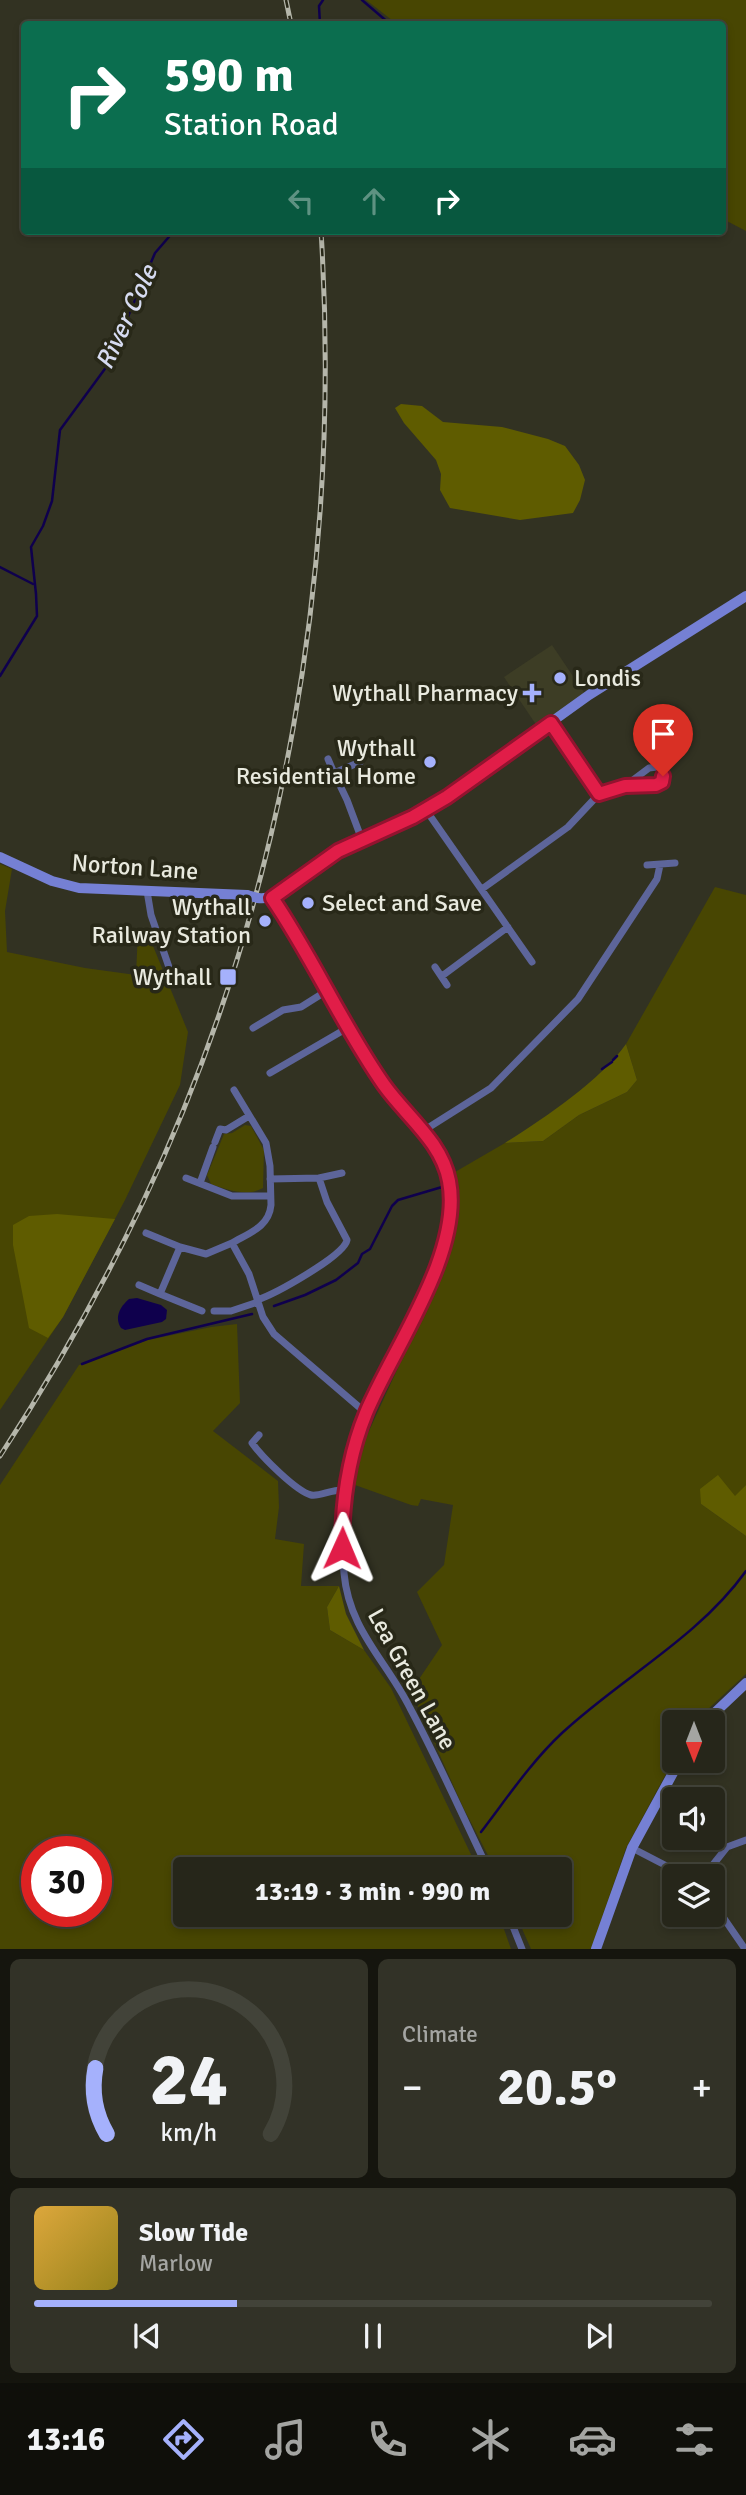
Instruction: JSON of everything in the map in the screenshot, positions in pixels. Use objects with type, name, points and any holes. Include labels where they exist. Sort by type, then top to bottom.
[{"type":"street","points":[[272,898],[323,860],[426,810],[607,683],[746,596]]},
{"type":"street","points":[[551,723],[599,794]]},
{"type":"street","points":[[327,759],[348,800],[362,840]]},
{"type":"street","points":[[334,773],[360,762]]},
{"type":"street","points":[[482,889],[568,827],[599,794],[625,786],[656,785],[662,782],[662,771],[657,767],[649,768],[625,786]]},
{"type":"street","points":[[426,810],[532,962]]},
{"type":"street","name":"Norton Lane","points":[[0,857],[71,887],[272,898]]},
{"type":"street","points":[[647,864],[674,863]]},
{"type":"street","points":[[423,1131],[491,1088],[578,999],[657,879],[660,864]]},
{"type":"street","points":[[147,891],[150,913],[171,973]]},
{"type":"street","name":"Lea Green Lane","points":[[272,898],[384,1085],[423,1131],[447,1171],[449,1217],[433,1274],[366,1413],[352,1457],[344,1490],[342,1548],[352,1613],[363,1636],[409,1705],[482,1857]]},
{"type":"street","points":[[442,976],[508,927]]},
{"type":"street","points":[[435,967],[447,985]]},
{"type":"street","points":[[253,1028],[283,1010],[301,1007],[328,990]]},
{"type":"street","points":[[270,1073],[349,1027]]},
{"type":"street","points":[[146,1233],[206,1254],[232,1243],[263,1224],[270,1213],[269,1152],[234,1090]]},
{"type":"street","points":[[200,1183],[220,1129],[226,1130],[249,1116]]},
{"type":"street","points":[[270,1179],[319,1178],[342,1173]]},
{"type":"street","points":[[186,1178],[232,1196],[270,1196]]},
{"type":"street","points":[[214,1311],[231,1311],[268,1296],[344,1249],[346,1236],[327,1202],[319,1178]]},
{"type":"street","points":[[232,1243],[249,1275],[263,1317],[280,1340],[366,1413]]},
{"type":"street","points":[[160,1294],[180,1247]]},
{"type":"street","points":[[139,1285],[202,1311]]},
{"type":"street","points":[[259,1435],[252,1443],[265,1460],[307,1494],[317,1496],[334,1489],[344,1490]]},
{"type":"street","points":[[718,1710],[746,1683]]},
{"type":"street","points":[[596,1949],[632,1848],[673,1773]]},
{"type":"street","points":[[714,1864],[727,1847],[746,1840]]},
{"type":"street","points":[[632,1848],[663,1864]]},
{"type":"street","points":[[725,1920],[745,1949]]},
{"type":"street","points":[[513,1927],[522,1949]]},
{"type":"shaded area","points":[[366,0],[746,0],[746,231],[726,221],[726,21],[393,21]]},
{"type":"shaded area","points":[[401,404],[422,406],[443,422],[502,427],[565,446],[579,465],[585,480],[580,500],[573,513],[520,520],[450,508],[440,490],[441,474],[436,460],[404,423],[395,408]]},
{"type":"shaded area","points":[[552,645],[585,694],[537,726],[504,677]]},
{"type":"shaded area","points":[[0,864],[12,869],[5,911],[7,952],[136,975],[138,931],[149,936],[188,1032],[180,1085],[125,1200],[63,1317],[0,1410]]},
{"type":"shaded area","points":[[715,887],[746,895],[746,1485],[736,1497],[701,1504],[746,1536],[746,1674],[707,1710],[662,1710],[662,1773],[666,1773],[626,1848],[591,1949],[531,1949],[521,1927],[572,1927],[572,1857],[489,1857],[463,1807],[411,1691],[442,1645],[417,1592],[444,1565],[453,1505],[421,1499],[418,1506],[411,1505],[355,1485],[363,1444],[419,1322],[451,1244],[457,1202],[455,1172],[505,1143],[543,1141],[579,1115],[627,1092],[637,1080],[626,1044]]},
{"type":"shaded area","points":[[626,1044],[637,1080],[627,1092],[579,1115],[543,1141],[505,1143],[586,1085]]},
{"type":"shaded area","points":[[245,1125],[251,1126],[264,1150],[263,1188],[244,1192],[211,1184],[207,1175],[224,1134],[232,1133]]},
{"type":"shaded area","points":[[57,1214],[115,1219],[63,1317],[48,1338],[29,1328],[13,1245],[13,1225],[29,1216]]},
{"type":"shaded area","points":[[137,1298],[161,1305],[167,1310],[166,1319],[125,1330],[121,1328],[118,1316],[121,1309],[129,1299]]},
{"type":"shaded area","points":[[237,1324],[240,1403],[213,1431],[278,1481],[279,1507],[275,1539],[304,1544],[301,1586],[339,1586],[327,1607],[330,1630],[364,1650],[391,1688],[472,1857],[173,1857],[173,1927],[503,1927],[511,1949],[0,1949],[0,1485],[79,1365],[148,1340]]},
{"type":"shaded area","points":[[718,1475],[735,1496],[746,1485],[746,1536],[701,1504],[700,1489]]},
{"type":"shaded area","points":[[339,1586],[346,1614],[364,1650],[330,1630],[327,1607]]},
{"type":"waterway","name":"River Cole","points":[[320,21],[319,6],[323,0]]},
{"type":"waterway","points":[[362,0],[386,21]]},
{"type":"waterway","name":"River Cole","points":[[0,676],[37,616],[31,547],[43,526],[52,501],[60,430],[107,366],[155,253],[171,235]]},
{"type":"waterway","points":[[0,567],[33,584]]},
{"type":"waterway","points":[[613,1060],[617,1056]]},
{"type":"waterway","points":[[602,1069],[612,1062]]},
{"type":"waterway","points":[[274,1306],[336,1280],[358,1263],[362,1254],[370,1249],[392,1206],[398,1200],[442,1187]]},
{"type":"waterway","points":[[82,1364],[147,1339],[252,1314]]},
{"type":"waterway","points":[[481,1832],[530,1768],[562,1733],[705,1617],[746,1571]]},
{"type":"railway","points":[[286,0],[290,21]]},
{"type":"railway","points":[[0,1456],[76,1332],[143,1202],[192,1088],[234,970],[267,850],[293,728],[311,605],[322,480],[325,355],[321,235]]},
{"type":"place","name":"Londis","points":[[560,678]]},
{"type":"place","name":"Wythall Pharmacy","points":[[532,693]]},
{"type":"place","name":"Wythall Residential Home","points":[[430,762]]},
{"type":"place","name":"Select and Save","points":[[308,903]]},
{"type":"place","name":"Wythall Railway Station","points":[[265,921]]},
{"type":"place","name":"Wythall","points":[[228,977]]},
{"type":"route","points":[[342,1548],[344,1490],[355,1444],[366,1413],[433,1274],[449,1217],[449,1183],[440,1157],[423,1131],[384,1085],[272,898],[338,851],[413,817],[447,797],[551,723],[599,794],[625,786],[656,785],[662,782],[663,776]]}]
